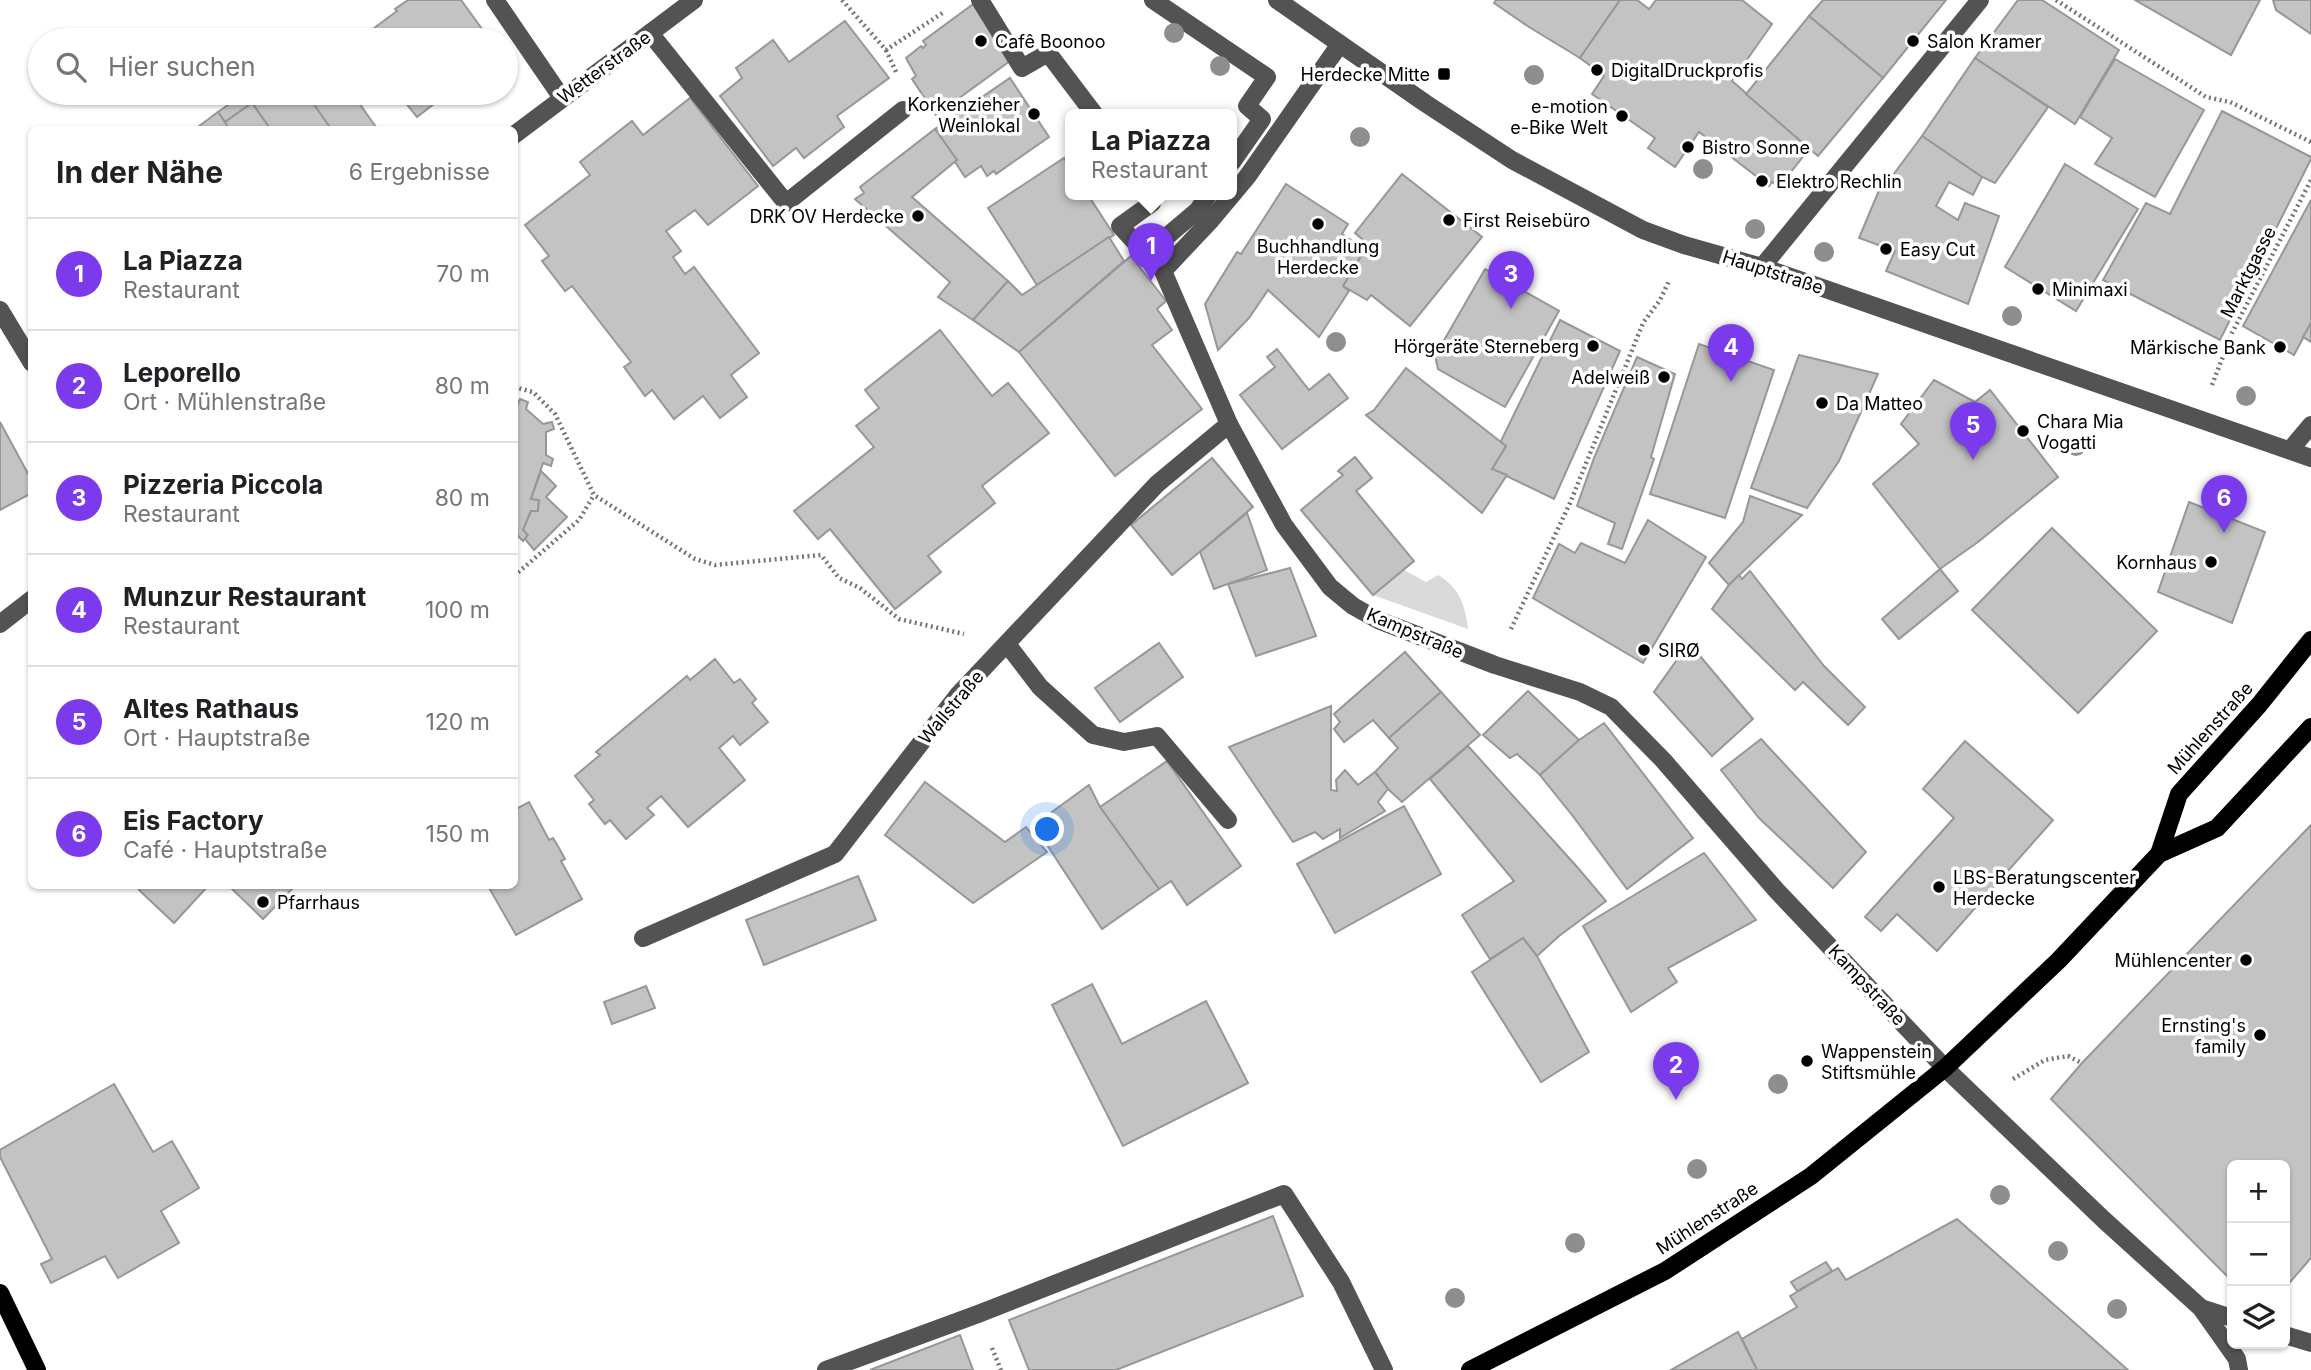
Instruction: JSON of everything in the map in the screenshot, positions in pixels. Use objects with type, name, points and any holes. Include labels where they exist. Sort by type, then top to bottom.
[{"type":"main road","name":"Mühlenstraße","points":[[2159,854],[2179,794],[2259,705],[2311,640]]},
{"type":"main road","name":"Mühlenstraße","points":[[1471,1370],[1665,1271],[1811,1176],[1945,1068],[2059,960],[2159,854],[2217,828],[2311,727]]},
{"type":"main road","points":[[0,1293],[37,1370]]},
{"type":"street","points":[[495,0],[514,28]]},
{"type":"street","name":"Wetterstraße","points":[[518,132],[694,0]]},
{"type":"street","points":[[980,0],[1021,68],[1048,53],[1090,109]]},
{"type":"street","points":[[1153,0],[1267,77],[1247,106],[1262,119],[1237,154]]},
{"type":"street","name":"Hauptstraße","points":[[1278,0],[1302,7],[1340,44],[1512,160],[1643,230],[1684,245],[1762,267],[2311,458]]},
{"type":"street","points":[[1762,267],[1980,0]]},
{"type":"street","points":[[650,33],[786,203],[903,110]]},
{"type":"street","points":[[518,34],[562,98]]},
{"type":"street","name":"Kampstraße","points":[[1237,189],[1340,44]]},
{"type":"street","points":[[1150,200],[1152,203],[1120,226],[1146,254],[1198,210],[1205,200]]},
{"type":"street","name":"Kampstraße","points":[[1228,200],[1163,271],[1229,424],[1284,524],[1330,587],[1353,606],[1378,620],[1495,665],[1580,692],[1611,707],[1663,760],[1777,891],[1945,1068]]},
{"type":"street","points":[[0,310],[28,356]]},
{"type":"street","name":"Wallstraße","points":[[643,938],[835,854],[958,695],[1157,484],[1229,424]]},
{"type":"street","points":[[2290,450],[2311,425]]},
{"type":"street","points":[[0,624],[28,602]]},
{"type":"street","points":[[1007,645],[1040,687],[1093,735],[1124,742],[1157,736],[1227,820]]},
{"type":"street","points":[[1945,1068],[2104,1220],[2201,1308],[2237,1359],[2239,1370]]},
{"type":"street","points":[[826,1370],[978,1314],[1284,1194],[1341,1282],[1384,1370]]},
{"type":"street","points":[[2201,1308],[2227,1316]]},
{"type":"street","points":[[2290,1337],[2311,1343]]},
{"type":"path","points":[[842,0],[886,50],[953,6]]},
{"type":"path","points":[[2056,0],[2206,97],[2231,102],[2311,142]]},
{"type":"path","name":"Marktgasse","points":[[2200,418],[2232,333],[2311,180]]},
{"type":"path","points":[[1495,665],[1570,503],[1643,323],[1660,300],[1684,245]]},
{"type":"path","points":[[518,388],[533,392],[555,414],[594,495],[695,559],[715,565],[821,555],[839,578],[860,588],[899,619],[1007,645]]},
{"type":"path","points":[[518,573],[579,520],[594,495]]},
{"type":"path","points":[[1983,1105],[2021,1073],[2045,1060],[2068,1056],[2082,1063]]},
{"type":"shaded area","points":[[1404,570],[1426,582],[1438,575],[1452,586],[1463,605],[1468,629],[1373,595]]},
{"type":"building","points":[[408,0],[461,0],[481,28],[374,28],[397,11],[395,9]]},
{"type":"building","points":[[1496,0],[1620,0],[1580,58],[1494,3]]},
{"type":"building","points":[[1620,0],[1637,0],[1649,9],[1656,0],[1742,0],[1772,24],[1732,81],[1810,148],[1779,187],[1772,182],[1769,186],[1699,132],[1675,167],[1648,148],[1655,138],[1592,94],[1604,76],[1580,58]]},
{"type":"building","points":[[1823,0],[1946,0],[1883,78],[1809,16]]},
{"type":"building","points":[[2018,0],[2042,0],[2119,50],[2075,124],[1975,58]]},
{"type":"building","points":[[2135,0],[2260,0],[2231,55]]},
{"type":"building","points":[[2273,0],[2311,0],[2311,34],[2276,10]]},
{"type":"building","points":[[976,2],[1014,58],[936,115],[912,79],[916,76],[906,58],[921,46],[923,48],[926,45],[923,41]]},
{"type":"building","points":[[1809,16],[1883,78],[1818,156],[1746,94]]},
{"type":"building","points":[[845,21],[889,78],[837,116],[844,127],[804,158],[796,148],[773,166],[720,96],[742,78],[736,68],[773,40],[789,62]]},
{"type":"building","points":[[1975,58],[2048,107],[1995,183],[1922,136]]},
{"type":"building","points":[[2115,59],[2204,110],[2155,197],[2095,164],[2112,138],[2080,117]]},
{"type":"building","points":[[1010,78],[1049,137],[996,174],[994,171],[987,176],[981,166],[965,177],[955,162],[957,160],[935,129]]},
{"type":"building","points":[[690,98],[758,186],[708,225],[695,210],[666,231],[681,251],[673,257],[685,274],[694,267],[759,353],[731,375],[747,397],[720,418],[703,396],[674,419],[652,390],[645,396],[624,367],[631,362],[572,286],[565,291],[542,261],[549,256],[525,225],[590,175],[580,162],[632,121],[643,135]]},
{"type":"building","points":[[228,105],[249,105],[225,122],[218,112]]},
{"type":"building","points":[[249,105],[253,105],[268,126],[228,126],[225,122]]},
{"type":"building","points":[[253,105],[314,105],[329,126],[268,126]]},
{"type":"building","points":[[314,105],[360,105],[375,126],[329,126]]},
{"type":"building","points":[[408,105],[432,105],[417,117]]},
{"type":"building","points":[[2222,111],[2311,159],[2220,340],[2103,280],[2146,203],[2170,214]]},
{"type":"building","points":[[218,112],[227,126],[199,126]]},
{"type":"building","points":[[935,129],[957,160],[912,197],[1008,281],[973,320],[938,297],[950,282],[855,199],[864,193],[860,187]]},
{"type":"building","points":[[1922,136],[1982,177],[1973,195],[1949,182],[1936,206],[1958,220],[1965,203],[1999,216],[1968,304],[1886,271],[1895,251],[1859,238],[1885,176],[1890,179]]},
{"type":"building","points":[[1064,158],[1065,200],[1091,200],[1114,235],[1037,285],[988,208]]},
{"type":"building","points":[[2065,164],[2138,209],[2076,311],[2005,267]]},
{"type":"building","points":[[1402,174],[1482,237],[1410,326],[1371,295],[1367,300],[1343,286],[1368,244],[1355,233]]},
{"type":"building","points":[[1286,184],[1348,224],[1342,234],[1365,249],[1343,286],[1349,291],[1319,337],[1268,290],[1249,318],[1218,350],[1205,304],[1237,252],[1241,254]]},
{"type":"building","points":[[2311,200],[2311,323],[2294,355],[2243,326]]},
{"type":"building","points":[[1109,237],[1124,261],[1019,352],[973,320],[1008,281],[1022,295]]},
{"type":"building","points":[[1131,256],[1166,301],[1157,309],[1172,330],[1152,345],[1202,409],[1115,476],[1019,352]]},
{"type":"building","points":[[1485,269],[1559,311],[1505,407],[1438,369],[1435,356]]},
{"type":"building","points":[[1560,320],[1620,351],[1554,499],[1492,469],[1506,446],[1500,443]]},
{"type":"building","points":[[2311,323],[2311,342],[2303,337]]},
{"type":"building","points":[[940,330],[992,396],[1008,383],[1049,433],[982,486],[995,503],[928,556],[941,572],[895,609],[830,529],[818,539],[794,511],[874,447],[856,426],[879,408],[865,390]]},
{"type":"building","points":[[1699,344],[1774,370],[1725,518],[1650,494]]},
{"type":"building","points":[[1277,349],[1309,390],[1329,374],[1348,398],[1282,449],[1240,395],[1275,367],[1267,357]]},
{"type":"building","points":[[1799,355],[1878,374],[1839,461],[1807,508],[1751,488]]},
{"type":"building","points":[[1637,357],[1675,374],[1651,457],[1654,459],[1622,549],[1608,544],[1615,523],[1577,506],[1594,458]]},
{"type":"building","points":[[1406,368],[1506,446],[1492,469],[1507,475],[1482,513],[1366,415],[1374,410]]},
{"type":"building","points":[[1934,380],[1975,402],[1990,390],[2058,477],[1940,569],[1873,484],[1919,444],[1901,424]]},
{"type":"building","points":[[520,399],[528,402],[526,409],[543,424],[552,422],[554,429],[546,432],[546,455],[553,459],[551,466],[543,463],[531,499],[539,500],[538,511],[531,511],[523,530],[528,535],[523,541],[518,536]]},
{"type":"building","points":[[0,422],[28,474],[28,495],[0,510]]},
{"type":"building","points":[[1355,457],[1372,478],[1356,491],[1414,561],[1373,595],[1301,510],[1343,475],[1338,471]]},
{"type":"building","points":[[1212,458],[1253,507],[1172,575],[1131,525]]},
{"type":"building","points":[[541,471],[556,486],[546,497],[567,517],[534,550],[525,539],[528,535],[523,530],[531,511],[538,511],[539,500],[531,499]]},
{"type":"building","points":[[1750,496],[1802,515],[1729,585],[1709,563],[1743,522]]},
{"type":"building","name":"Kornhaus","points":[[2189,502],[2265,532],[2232,623],[2158,592]]},
{"type":"building","points":[[1247,513],[1267,570],[1214,589],[1200,552]]},
{"type":"building","points":[[1648,520],[1706,557],[1643,663],[1533,598],[1559,544],[1575,553],[1581,543],[1625,563]]},
{"type":"building","points":[[2052,528],[2157,631],[2078,713],[1972,610]]},
{"type":"building","points":[[1290,568],[1316,636],[1256,656],[1228,584]]},
{"type":"building","points":[[1940,569],[1958,591],[1899,639],[1882,619]]},
{"type":"building","points":[[1750,571],[1824,666],[1865,707],[1848,725],[1803,682],[1795,690],[1712,609],[1739,575],[1742,579]]},
{"type":"building","points":[[1159,643],[1183,677],[1120,722],[1095,688]]},
{"type":"building","points":[[1689,643],[1753,719],[1712,756],[1654,692]]},
{"type":"building","points":[[1405,652],[1441,692],[1389,738],[1373,720],[1344,742],[1334,729],[1340,722],[1334,714]]},
{"type":"building","points":[[715,659],[734,683],[740,679],[756,699],[752,703],[768,722],[740,745],[733,736],[719,748],[745,780],[688,827],[661,796],[647,808],[654,815],[626,839],[610,820],[605,824],[589,804],[594,800],[575,776],[600,755],[596,752],[687,676],[690,680]]},
{"type":"building","points":[[1528,691],[1579,740],[1540,775],[1517,754],[1510,758],[1483,735]]},
{"type":"building","points":[[1441,692],[1480,735],[1402,802],[1375,772],[1398,748],[1389,738]]},
{"type":"building","points":[[1331,706],[1331,790],[1337,791],[1336,780],[1345,770],[1358,785],[1375,772],[1388,789],[1378,802],[1385,811],[1340,838],[1340,829],[1323,839],[1315,832],[1293,842],[1229,747]]},
{"type":"building","points":[[1604,723],[1693,838],[1627,889],[1540,775],[1579,740]]},
{"type":"building","points":[[1761,739],[1866,852],[1833,888],[1759,818],[1721,770]]},
{"type":"building","points":[[1965,741],[2053,820],[1937,951],[1897,914],[1881,931],[1865,917],[1954,818],[1923,789]]},
{"type":"building","points":[[1468,746],[1606,901],[1537,956],[1523,938],[1490,959],[1462,915],[1514,881],[1430,779]]},
{"type":"building","points":[[1167,761],[1241,866],[1187,905],[1171,881],[1159,889],[1100,807]]},
{"type":"building","points":[[925,782],[1005,842],[1026,827],[1047,852],[973,903],[885,835]]},
{"type":"building","points":[[1089,785],[1100,807],[1159,889],[1102,929],[1034,825]]},
{"type":"building","points":[[529,802],[549,840],[553,838],[559,848],[565,859],[561,861],[582,899],[516,935],[490,889],[518,889],[518,808]]},
{"type":"building","points":[[1404,806],[1441,874],[1335,933],[1297,864]]},
{"type":"building","name":"Mühlencenter","points":[[2311,825],[2311,1258],[2290,1282],[2290,1160],[2227,1160],[2227,1276],[2051,1099],[2082,1063]]},
{"type":"building","points":[[1704,853],[1756,920],[1668,968],[1677,982],[1631,1012],[1583,926]]},
{"type":"building","points":[[858,876],[876,920],[764,965],[746,920]]},
{"type":"building","points":[[140,889],[205,889],[174,923]]},
{"type":"building","name":"Pfarrhaus","points":[[232,889],[292,889],[263,919]]},
{"type":"building","points":[[1523,938],[1537,956],[1589,1052],[1541,1082],[1472,972]]},
{"type":"building","points":[[1092,984],[1122,1044],[1206,1001],[1248,1083],[1123,1146],[1052,1005]]},
{"type":"building","points":[[646,986],[655,1008],[612,1024],[604,1002]]},
{"type":"building","points":[[114,1084],[153,1152],[172,1141],[199,1188],[161,1211],[179,1243],[118,1278],[105,1256],[51,1283],[41,1264],[52,1259],[0,1157],[0,1150]]},
{"type":"building","points":[[1273,1216],[1303,1296],[1116,1370],[1029,1370],[1009,1320]]},
{"type":"building","points":[[1957,1219],[2128,1370],[1757,1370],[1742,1339],[1797,1307],[1790,1296],[1838,1268],[1846,1280]]},
{"type":"building","points":[[1826,1262],[1832,1271],[1797,1291],[1791,1282]]},
{"type":"building","points":[[1738,1332],[1757,1370],[1671,1370]]},
{"type":"building","points":[[960,1335],[973,1370],[870,1370]]},
{"type":"place","name":"Cafê Boonoo","points":[[981,41]]},
{"type":"place","name":"Salon Kramer","points":[[1913,41]]},
{"type":"place","name":"DigitalDruckprofis","points":[[1597,70]]},
{"type":"place","name":"Herdecke Mitte","points":[[1444,74]]},
{"type":"place","name":"Korkenzieher Weinlokal","points":[[1034,114]]},
{"type":"place","name":"e-motion e-Bike Welt","points":[[1622,116]]},
{"type":"place","name":"Bistro Sonne","points":[[1688,147]]},
{"type":"place","name":"Elektro Rechlin","points":[[1762,181]]},
{"type":"place","name":"DRK OV Herdecke","points":[[918,216]]},
{"type":"place","name":"First Reisebüro","points":[[1449,220]]},
{"type":"place","name":"Buchhandlung Herdecke","points":[[1318,224]]},
{"type":"place","name":"Easy Cut","points":[[1886,249]]},
{"type":"place","name":"La Piazza","points":[[1151,281]]},
{"type":"place","name":"Minimaxi","points":[[2038,289]]},
{"type":"place","name":"Pizzeria Piccola","points":[[1511,309]]},
{"type":"place","name":"Hörgeräte Sterneberg","points":[[1593,346]]},
{"type":"place","name":"Märkische Bank","points":[[2280,347]]},
{"type":"place","name":"Adelweiß","points":[[1664,377]]},
{"type":"place","name":"Munzur Restaurant","points":[[1731,382]]},
{"type":"place","name":"Da Matteo","points":[[1822,403]]},
{"type":"place","name":"Chara Mia Vogatti","points":[[2023,431]]},
{"type":"place","name":"Altes Rathaus","points":[[1973,460]]},
{"type":"place","name":"Eis Factory","points":[[2224,533]]},
{"type":"place","name":"Kornhaus","points":[[2211,562]]},
{"type":"place","name":"SIRØ","points":[[1644,650]]},
{"type":"place","name":"LBS-Beratungscenter Herdecke","points":[[1939,887]]},
{"type":"place","name":"Pfarrhaus","points":[[263,902]]},
{"type":"place","name":"Mühlencenter","points":[[2246,960]]},
{"type":"place","name":"Ernsting's family","points":[[2260,1035]]},
{"type":"place","name":"Wappenstein Stiftsmühle","points":[[1807,1061]]},
{"type":"place","name":"Leporello","points":[[1676,1100]]}]
